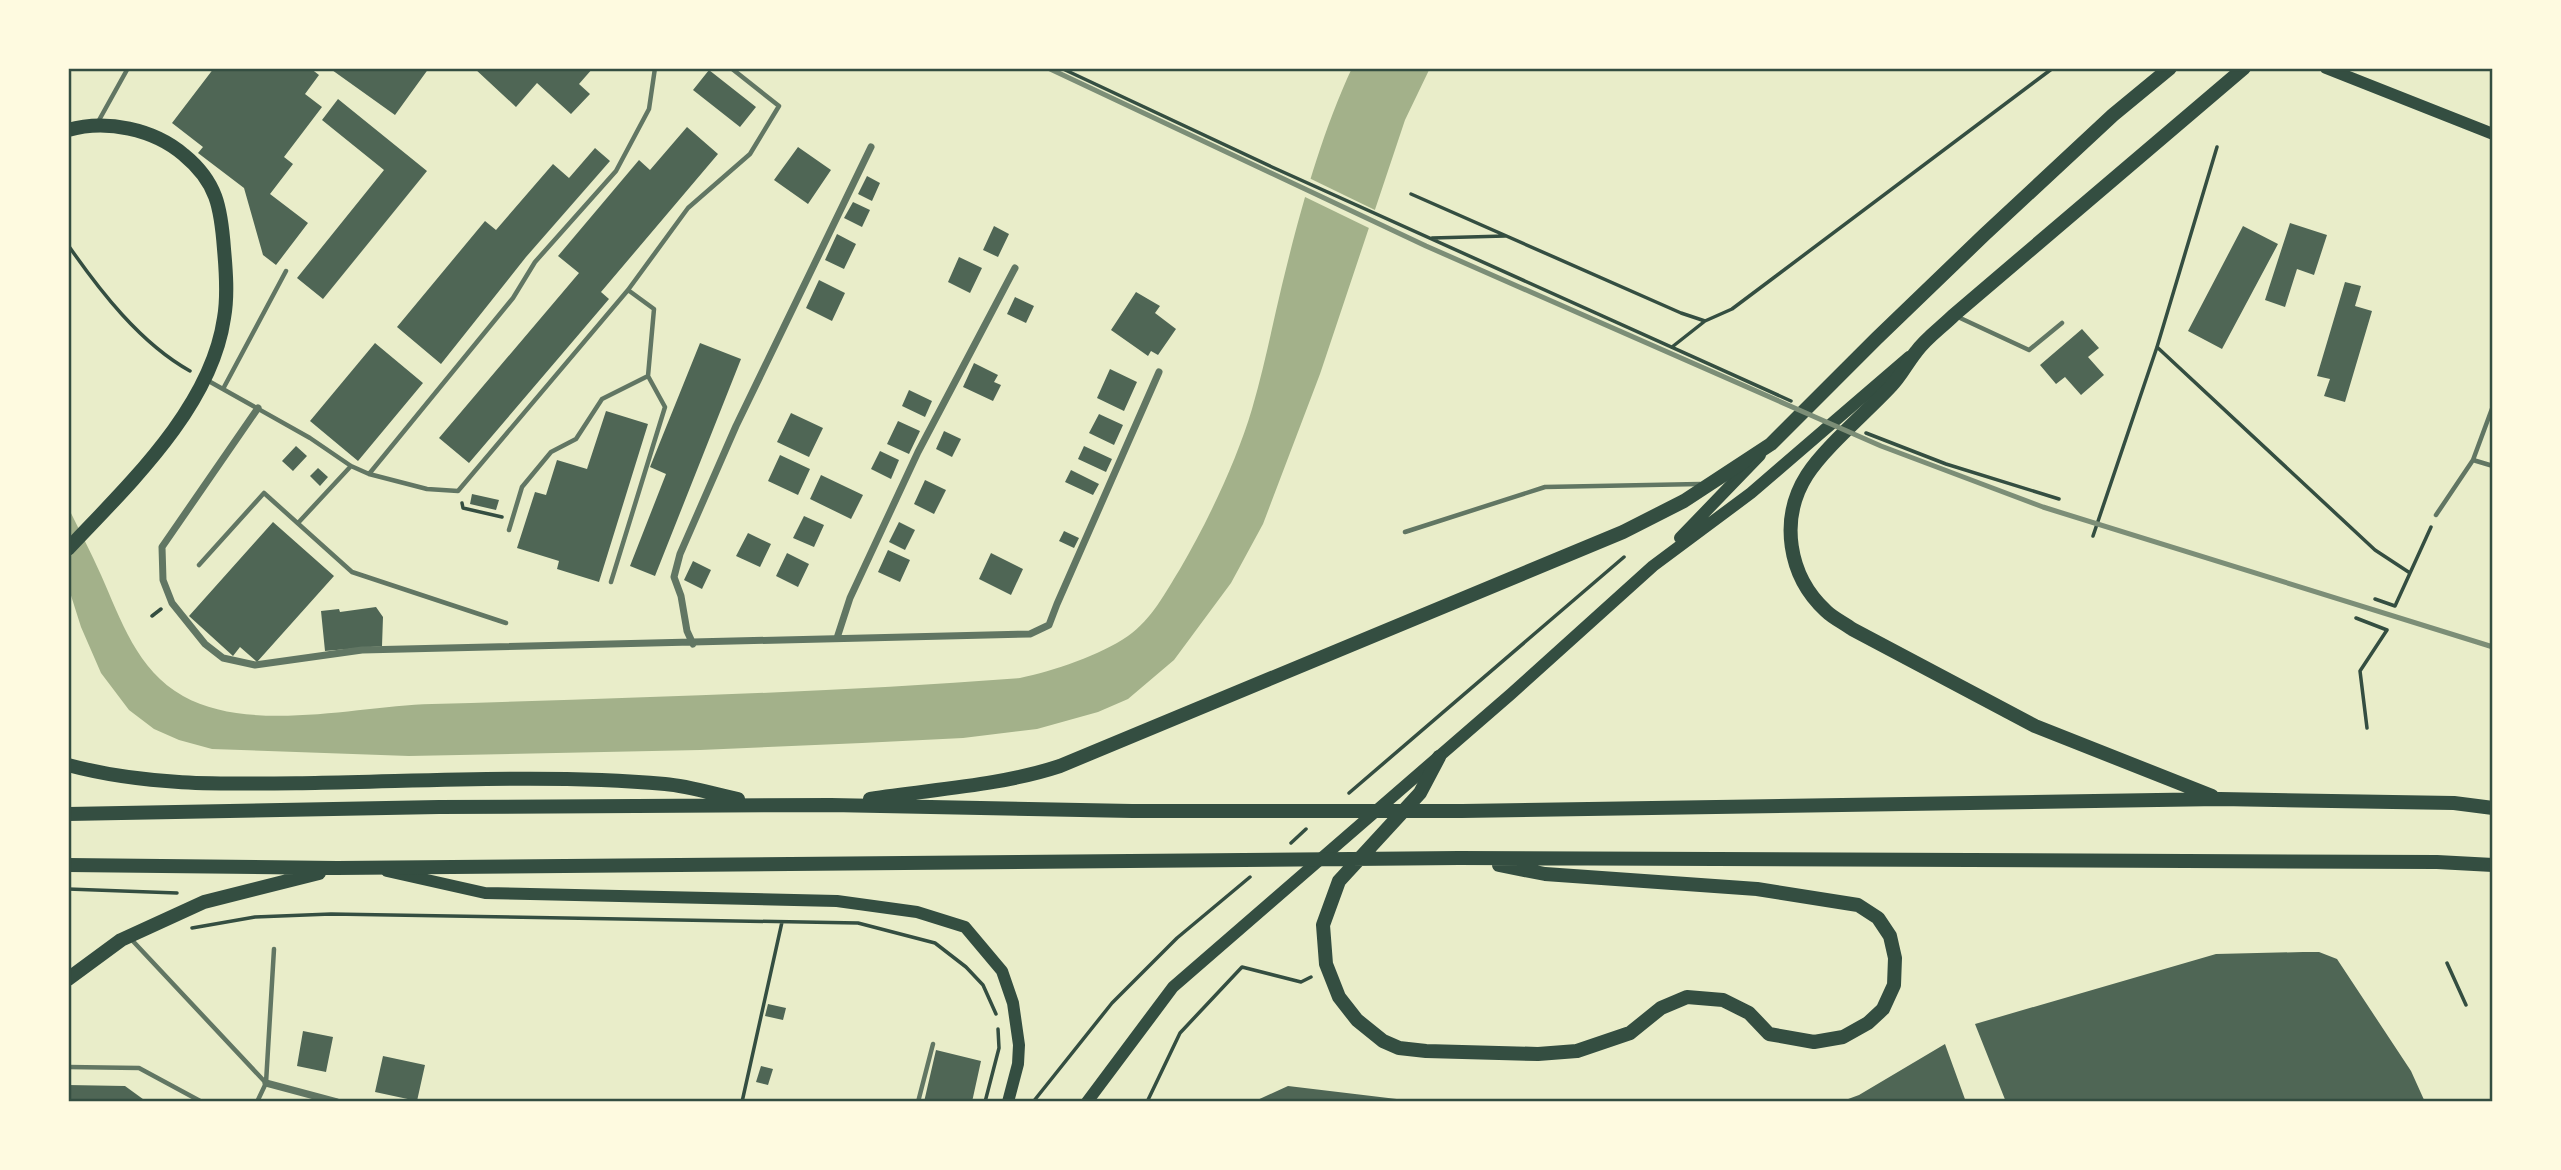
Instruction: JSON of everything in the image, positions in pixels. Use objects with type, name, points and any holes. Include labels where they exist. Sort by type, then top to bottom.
[{"type":"main road","points":[[1087,1102],[1173,987],[1649,569],[1770,444],[1984,235],[2113,115],[2170,68]]},
{"type":"main road","points":[[1649,569],[1751,493],[1954,315],[2244,68]]},
{"type":"main road","points":[[2326,68],[2493,134]]},
{"type":"main road","points":[[68,130],[96,125],[125,128],[151,135],[176,148],[206,177],[216,195],[222,219],[226,264],[224,318],[205,379],[171,432],[122,492],[68,549]]},
{"type":"main road","points":[[1917,350],[1897,381],[1806,476],[1793,510],[1790,537],[1797,568],[1812,595],[1826,612],[1852,629],[2035,726],[2220,799]]},
{"type":"main road","points":[[831,805],[1002,781],[1060,766],[1623,532],[1684,501],[1770,444]]},
{"type":"main road","points":[[1438,757],[1420,793],[1339,881],[1323,925],[1323,944],[1331,981],[1339,998],[1357,1020],[1383,1041],[1399,1048],[1426,1051],[1524,1054],[1577,1051],[1630,1033],[1661,1008],[1687,997],[1723,1000],[1749,1013],[1769,1034],[1814,1042],[1843,1037],[1868,1023],[1883,1009],[1894,985],[1895,958],[1890,936],[1878,918],[1858,905],[1757,888],[1545,874],[1459,858]]},
{"type":"main road","points":[[68,765],[106,775],[153,782],[211,785],[544,779],[667,784],[766,805]]},
{"type":"main road","points":[[68,814],[766,805],[1132,811],[1462,811],[2220,799],[2454,803],[2493,808]]},
{"type":"main road","points":[[68,866],[337,868],[1459,858],[2424,862],[2493,865]]},
{"type":"main road","points":[[369,867],[485,893],[837,901],[917,912],[965,927],[1002,971],[1013,1003],[1019,1045],[1008,1102]]},
{"type":"main road","points":[[68,979],[128,937],[204,902],[337,868]]},
{"type":"street","points":[[693,643],[687,631],[681,596],[674,577],[680,554],[736,426],[871,147]]},
{"type":"street","points":[[837,638],[850,598],[918,452],[1015,268]]},
{"type":"street","points":[[258,408],[162,547],[163,580],[172,603],[205,644],[223,659],[256,665],[362,650],[1030,634],[1049,625],[1159,372]]},
{"type":"street","points":[[266,1083],[337,1102]]},
{"type":"lane","points":[[96,125],[128,68]]},
{"type":"lane","points":[[369,474],[513,298],[535,262],[616,171],[649,109],[655,68]]},
{"type":"lane","points":[[205,379],[369,474],[427,489],[458,491],[628,290],[688,208],[750,154],[779,106],[731,68]]},
{"type":"lane","points":[[223,389],[286,271]]},
{"type":"lane","points":[[611,582],[665,407],[648,376],[654,309],[628,290]]},
{"type":"lane","points":[[1954,315],[2029,350],[2062,323]]},
{"type":"lane","points":[[509,530],[522,487],[551,452],[576,439],[602,399],[648,376]]},
{"type":"lane","points":[[2436,515],[2473,460],[2493,406]]},
{"type":"lane","points":[[2473,460],[2493,466]]},
{"type":"lane","points":[[298,523],[351,466]]},
{"type":"lane","points":[[1405,532],[1545,487],[1711,484]]},
{"type":"lane","points":[[199,565],[264,493],[352,572],[506,623]]},
{"type":"lane","points":[[128,937],[266,1083]]},
{"type":"lane","points":[[257,1102],[266,1083],[274,949]]},
{"type":"lane","points":[[918,1102],[933,1044]]},
{"type":"lane","points":[[68,1067],[139,1068],[202,1102]]},
{"type":"path","points":[[1061,68],[1272,167],[1744,380]]},
{"type":"path","points":[[1672,347],[1705,321],[1732,309],[2053,68]]},
{"type":"path","points":[[2093,536],[2157,347],[2217,147]]},
{"type":"path","points":[[1411,194],[1681,313],[1705,321]]},
{"type":"path","points":[[1430,238],[1507,236]]},
{"type":"path","points":[[68,245],[131,323],[173,361],[205,379]]},
{"type":"path","points":[[2157,347],[2375,550],[2410,573]]},
{"type":"path","points":[[1885,442],[2059,499]]},
{"type":"path","points":[[458,491],[463,508],[494,515]]},
{"type":"path","points":[[2375,599],[2395,606],[2436,515]]},
{"type":"path","points":[[1341,800],[1624,557]]},
{"type":"path","points":[[2356,618],[2387,630],[2360,671],[2367,728]]},
{"type":"path","points":[[1289,845],[1310,827]]},
{"type":"path","points":[[1033,1102],[1111,1003],[1177,938],[1257,871]]},
{"type":"path","points":[[68,889],[197,894],[222,923]]},
{"type":"path","points":[[185,930],[255,917],[331,914],[858,923],[935,943],[966,967],[983,985],[997,1016]]},
{"type":"path","points":[[742,1102],[782,922]]},
{"type":"path","points":[[2447,963],[2466,1005]]},
{"type":"path","points":[[1147,1102],[1180,1033],[1242,967],[1301,982]]},
{"type":"path","points":[[985,1102],[999,1048],[998,1027]]},
{"type":"shaded area","points":[[1352,68],[1430,68],[1405,120],[1320,374],[1263,524],[1231,583],[1174,660],[1128,699],[1098,712],[1037,729],[963,738],[700,750],[409,756],[212,749],[179,740],[154,729],[129,710],[101,673],[81,627],[68,586],[68,507],[132,643],[142,658],[167,685],[183,696],[210,707],[240,714],[305,715],[432,704],[799,691],[1020,678],[1062,667],[1104,650],[1137,629],[1157,605],[1201,532],[1230,470],[1256,394],[1312,175],[1330,120]]},
{"type":"pier","points":[[1309,178],[1377,211],[1371,229],[1303,196]]},
{"type":"building","points":[[214,68],[310,68],[319,75],[305,94],[322,107],[284,157],[293,164],[270,194],[308,223],[276,265],[263,255],[244,188],[198,153],[203,147],[172,123]]},
{"type":"building","points":[[429,68],[395,115],[332,70]]},
{"type":"building","points":[[474,68],[593,68],[579,84],[590,94],[571,114],[537,83],[516,107]]},
{"type":"building","points":[[709,70],[756,107],[740,127],[693,90]]},
{"type":"building","points":[[338,99],[427,171],[323,299],[297,278],[384,170],[322,120]]},
{"type":"building","points":[[687,127],[718,154],[601,292],[609,299],[469,463],[439,438],[579,273],[558,256],[639,160],[650,170]]},
{"type":"building","points":[[798,147],[831,170],[808,204],[774,180]]},
{"type":"building","points":[[595,148],[610,161],[526,257],[441,364],[397,327],[485,221],[496,230],[553,164],[569,178]]},
{"type":"building","points":[[867,176],[880,183],[872,201],[858,194]]},
{"type":"building","points":[[853,202],[870,210],[862,227],[844,218]]},
{"type":"building","points":[[2290,223],[2327,235],[2314,275],[2297,269],[2285,307],[2265,300]]},
{"type":"building","points":[[994,226],[1009,234],[998,257],[983,250]]},
{"type":"building","points":[[2243,226],[2278,244],[2222,349],[2188,331]]},
{"type":"building","points":[[837,234],[856,244],[844,269],[825,260]]},
{"type":"building","points":[[959,257],[982,268],[970,293],[948,282]]},
{"type":"building","points":[[819,280],[845,293],[832,321],[806,308]]},
{"type":"building","points":[[2345,282],[2361,286],[2355,306],[2372,311],[2345,402],[2324,396],[2330,379],[2317,376]]},
{"type":"building","points":[[1136,292],[1160,306],[1155,313],[1176,329],[1158,355],[1151,351],[1148,356],[1111,330]]},
{"type":"building","points":[[1015,297],[1034,306],[1026,323],[1007,314]]},
{"type":"building","points":[[2082,329],[2099,348],[2088,357],[2104,375],[2081,395],[2065,377],[2056,384],[2040,365]]},
{"type":"building","points":[[375,343],[423,383],[358,461],[310,421]]},
{"type":"building","points":[[700,343],[741,359],[655,576],[630,566],[666,474],[650,467]]},
{"type":"building","points":[[974,363],[998,375],[994,382],[1001,385],[993,401],[963,387]]},
{"type":"building","points":[[1110,369],[1137,382],[1124,411],[1097,398]]},
{"type":"building","points":[[909,390],[932,401],[925,417],[902,406]]},
{"type":"building","points":[[606,411],[648,424],[599,582],[557,569],[559,561],[517,548],[535,492],[546,495],[557,460],[587,469]]},
{"type":"building","points":[[791,413],[823,428],[809,457],[777,442]]},
{"type":"building","points":[[1099,414],[1123,425],[1114,445],[1089,433]]},
{"type":"building","points":[[898,421],[920,431],[909,454],[887,444]]},
{"type":"building","points":[[944,431],[961,439],[952,457],[936,449]]},
{"type":"building","points":[[296,446],[307,456],[293,471],[282,461]]},
{"type":"building","points":[[1084,446],[1112,459],[1106,472],[1078,459]]},
{"type":"building","points":[[880,451],[899,460],[891,479],[871,469]]},
{"type":"building","points":[[780,455],[810,469],[798,495],[768,481]]},
{"type":"building","points":[[318,468],[328,477],[320,486],[310,476]]},
{"type":"building","points":[[1071,470],[1099,484],[1093,495],[1065,482]]},
{"type":"building","points":[[821,475],[863,495],[851,519],[810,499]]},
{"type":"building","points":[[925,480],[946,490],[934,514],[914,504]]},
{"type":"building","points":[[472,494],[499,500],[496,510],[470,504]]},
{"type":"building","points":[[804,516],[824,525],[814,547],[793,538]]},
{"type":"building","points":[[273,522],[334,576],[257,662],[240,647],[233,656],[189,616]]},
{"type":"building","points":[[899,522],[915,530],[905,550],[889,542]]},
{"type":"building","points":[[1064,531],[1079,538],[1074,548],[1059,541]]},
{"type":"building","points":[[748,533],[771,544],[760,567],[736,556]]},
{"type":"building","points":[[888,550],[910,560],[900,582],[878,572]]},
{"type":"building","points":[[787,553],[809,564],[798,587],[776,576]]},
{"type":"building","points":[[991,553],[1023,569],[1011,595],[979,579]]},
{"type":"building","points":[[693,561],[711,570],[702,589],[684,580]]},
{"type":"building","points":[[376,607],[383,617],[382,646],[325,651],[321,611],[339,609],[340,612]]},
{"type":"building","points":[[2319,952],[2337,959],[2411,1071],[2425,1102],[2006,1102],[1975,1024],[2216,954]]},
{"type":"building","points":[[768,1004],[786,1008],[783,1020],[765,1016]]},
{"type":"building","points":[[303,1031],[333,1037],[326,1072],[297,1066]]},
{"type":"building","points":[[1945,1044],[1966,1102],[1840,1102],[1859,1095]]},
{"type":"building","points":[[936,1050],[981,1061],[972,1102],[924,1102]]},
{"type":"building","points":[[383,1056],[425,1065],[417,1101],[375,1092]]},
{"type":"building","points":[[761,1066],[773,1069],[768,1085],[756,1082]]},
{"type":"building","points":[[68,1085],[125,1086],[147,1102],[68,1102]]},
{"type":"building","points":[[1288,1086],[1405,1100],[1405,1102],[1253,1102]]},
{"type":"railway","points":[[1048,68],[1426,246],[1881,446],[2043,507],[2493,647]]}]
